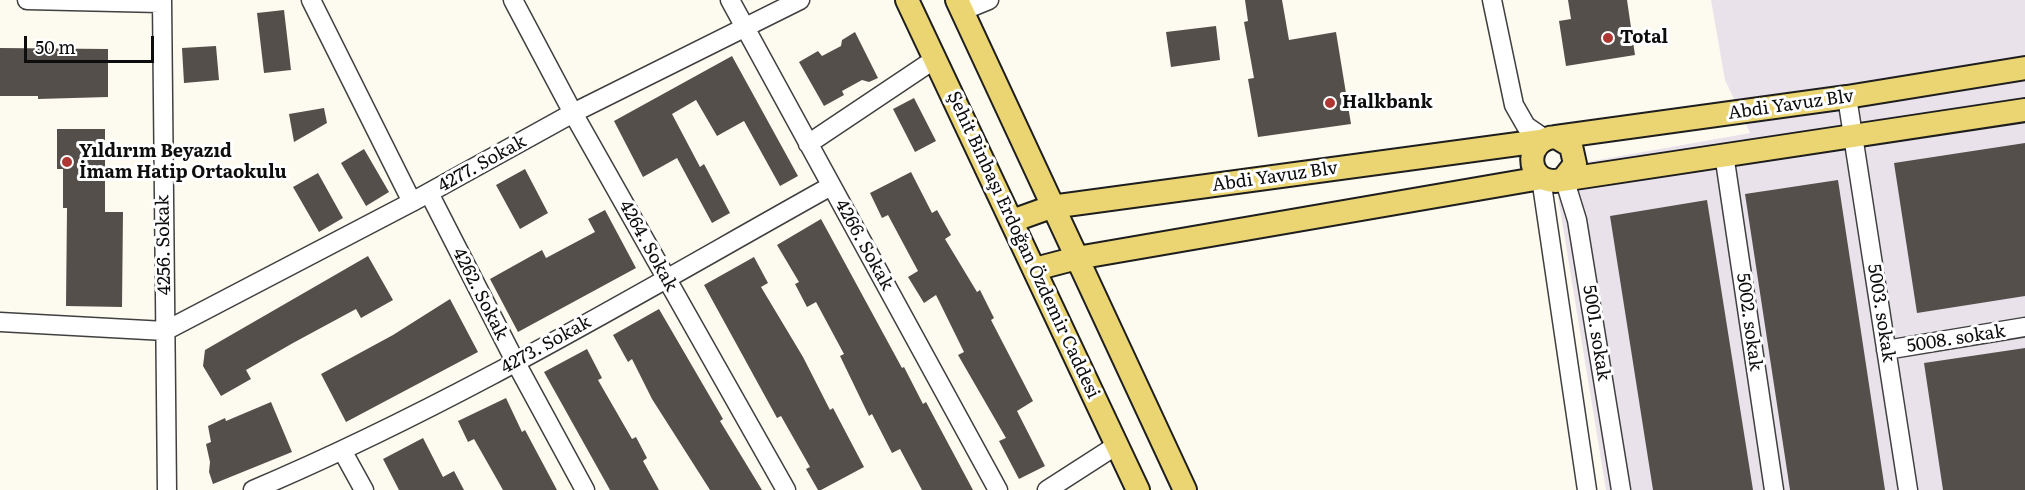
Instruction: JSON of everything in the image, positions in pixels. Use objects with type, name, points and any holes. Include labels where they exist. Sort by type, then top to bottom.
[{"type":"main road","name":"Şehit Binbaşı Erdoğan Özdemir Caddesi","points":[[907,0],[1138,490]]},
{"type":"main road","points":[[959,5],[1185,490]]},
{"type":"main road","name":"Abdi Yavuz Blv","points":[[1012,221],[1052,207],[1847,97],[2025,68]]},
{"type":"main road","points":[[1035,269],[1077,258],[1541,178],[1550,181],[2025,111]]},
{"type":"main road","points":[[1541,178],[1532,163],[1533,151],[1547,139],[1567,142],[1575,158],[1573,170],[1564,178]]},
{"type":"street","points":[[27,0],[161,2]]},
{"type":"street","points":[[311,0],[412,202]]},
{"type":"street","name":"4264. Sokak","points":[[513,0],[573,113],[786,490]]},
{"type":"street","name":"4266. Sokak","points":[[730,0],[998,490]]},
{"type":"street","name":"4277. Sokak","points":[[165,331],[429,193],[573,113],[800,0]]},
{"type":"street","points":[[959,5],[989,0]]},
{"type":"street","points":[[1492,0],[1514,105],[1526,126],[1547,139]]},
{"type":"street","name":"4256. Sokak","points":[[161,2],[167,490]]},
{"type":"street","points":[[808,144],[935,59]]},
{"type":"street","name":"5003. sokak","points":[[1847,97],[1908,490]]},
{"type":"street","name":"5002. sokak","points":[[1724,154],[1774,490]]},
{"type":"street","name":"5001. sokak","points":[[1541,178],[1587,490]]},
{"type":"street","name":"5001. sokak","points":[[1564,178],[1577,220],[1622,490]]},
{"type":"street","name":"4273. Sokak","points":[[253,490],[343,452],[516,363],[831,186]]},
{"type":"street","name":"4262. Sokak","points":[[429,193],[516,363],[585,490]]},
{"type":"street","points":[[0,322],[165,331]]},
{"type":"street","name":"5008. sokak","points":[[1886,350],[2025,327]]},
{"type":"street","points":[[1047,490],[1117,445]]},
{"type":"street","points":[[343,452],[364,490]]},
{"type":"shaded area","points":[[1711,0],[2025,0],[2025,490],[1606,490],[1558,197],[1581,163],[1750,133],[1725,80]]},
{"type":"building","points":[[1245,0],[1282,0],[1289,40],[1336,32],[1351,124],[1258,137],[1248,79],[1254,78],[1244,22],[1248,21]]},
{"type":"building","points":[[1568,0],[1627,0],[1635,55],[1566,66],[1559,21],[1571,19]]},
{"type":"building","points":[[284,10],[291,70],[264,73],[257,13]]},
{"type":"building","points":[[1216,26],[1220,60],[1171,67],[1166,32]]},
{"type":"building","points":[[855,32],[878,78],[869,82],[862,80],[842,91],[844,95],[824,106],[799,62],[818,51],[822,56],[841,46],[842,40]]},
{"type":"building","points":[[216,46],[219,80],[184,83],[182,48]]},
{"type":"building","points":[[0,48],[108,49],[108,97],[38,99],[38,96],[0,96]]},
{"type":"building","points":[[732,56],[798,176],[780,186],[744,121],[717,136],[696,100],[672,114],[700,167],[704,164],[730,213],[712,223],[677,158],[643,177],[614,121]]},
{"type":"building","points":[[914,98],[936,141],[915,152],[893,109]]},
{"type":"building","points":[[324,108],[327,123],[294,142],[289,114]]},
{"type":"building","points":[[57,129],[105,129],[105,212],[123,212],[122,307],[66,306],[67,208],[63,208],[63,169],[57,169]]},
{"type":"building","points":[[2025,143],[2025,296],[1917,313],[1894,163]]},
{"type":"building","points":[[364,149],[389,192],[366,206],[341,163]]},
{"type":"building","points":[[525,169],[548,213],[520,229],[496,185]]},
{"type":"building","points":[[911,172],[932,213],[937,210],[951,235],[945,239],[977,292],[980,290],[994,318],[991,320],[1033,401],[1017,411],[1045,466],[1019,479],[999,441],[1006,438],[958,355],[964,352],[936,295],[924,303],[908,277],[918,271],[888,215],[882,218],[870,193]]},
{"type":"building","points":[[318,173],[343,218],[319,232],[293,187]]},
{"type":"building","points":[[1838,180],[1885,490],[1790,490],[1745,194]]},
{"type":"building","points":[[1707,200],[1753,490],[1653,490],[1610,216]]},
{"type":"building","points":[[605,210],[636,268],[518,332],[490,279],[542,250],[546,258],[595,232],[588,219]]},
{"type":"building","points":[[821,219],[902,368],[904,367],[923,404],[926,402],[973,490],[922,490],[900,449],[892,453],[872,414],[869,416],[840,356],[844,354],[816,302],[807,307],[795,284],[799,282],[777,245]]},
{"type":"building","points":[[368,256],[393,300],[361,318],[356,309],[293,343],[246,370],[251,379],[221,396],[203,366],[205,350]]},
{"type":"building","points":[[754,257],[768,283],[761,287],[803,357],[830,410],[833,408],[864,467],[821,490],[818,490],[806,469],[810,467],[781,416],[777,418],[704,285]]},
{"type":"building","points":[[450,299],[478,352],[346,422],[321,374],[393,335]]},
{"type":"building","points":[[659,309],[723,419],[720,421],[762,490],[710,490],[652,399],[632,359],[628,362],[613,335]]},
{"type":"building","points":[[2025,348],[2025,490],[1943,490],[1924,363]]},
{"type":"building","points":[[587,349],[602,378],[598,380],[632,439],[636,437],[647,458],[643,461],[659,490],[610,490],[544,372]]},
{"type":"building","points":[[506,398],[522,432],[525,430],[557,490],[503,490],[474,439],[468,442],[458,421]]},
{"type":"building","points":[[271,402],[292,452],[213,484],[209,472],[210,462],[206,444],[211,442],[208,426]]},
{"type":"building","points":[[423,438],[443,477],[454,471],[464,490],[399,490],[383,459]]},
{"type":"place","name":"Total","points":[[1608,38]]},
{"type":"place","name":"Halkbank","points":[[1330,103]]},
{"type":"place","name":"Yıldırım Beyazıd İmam Hatip Ortaokulu","points":[[67,162]]}]
